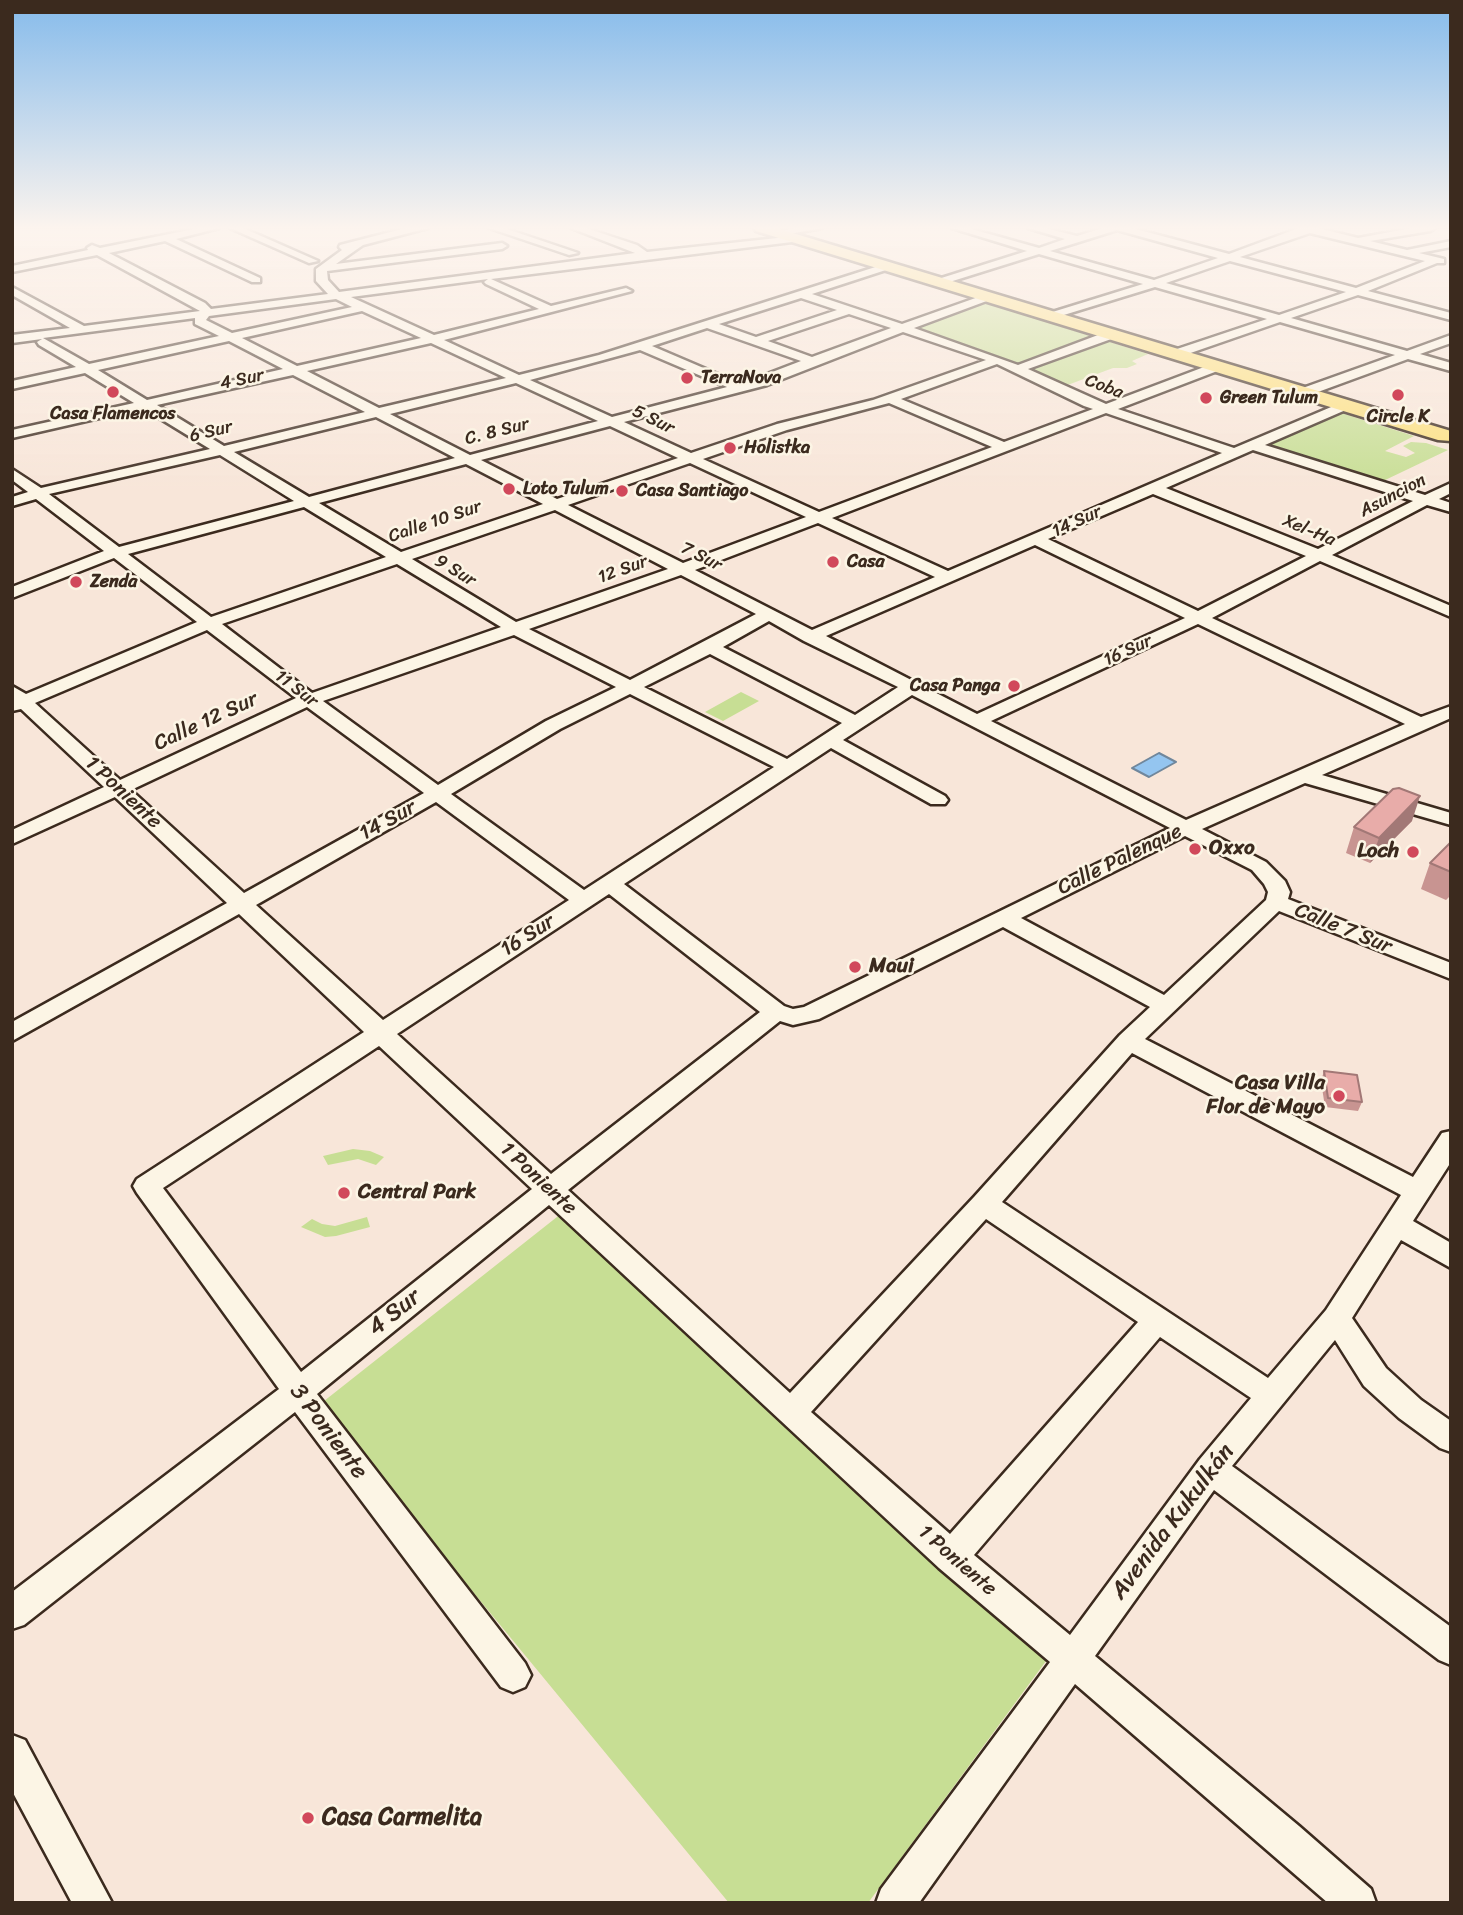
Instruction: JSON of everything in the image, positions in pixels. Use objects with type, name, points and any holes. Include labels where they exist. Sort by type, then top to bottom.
[{"type":"highway","points":[[1055,317],[1343,406],[1448,435]]},
{"type":"street","points":[[61,317],[87,332]]},
{"type":"street","points":[[12,339],[193,317]]},
{"type":"street","name":"7 Sur","points":[[205,317],[231,337],[293,370],[1184,829]]},
{"type":"street","points":[[12,384],[323,317]]},
{"type":"street","name":"5 Sur","points":[[380,317],[950,578]]},
{"type":"street","name":"4 Sur","points":[[12,433],[521,317]]},
{"type":"street","name":"6 Sur","points":[[47,490],[114,477],[516,379],[641,346],[733,317]]},
{"type":"street","points":[[757,341],[827,317]]},
{"type":"street","name":"Coba","points":[[872,317],[1020,368],[1106,409],[1234,453]]},
{"type":"street","name":"C. 8 Sur","points":[[12,593],[116,552],[762,382],[930,317]]},
{"type":"street","points":[[1270,317],[1451,367]]},
{"type":"street","points":[[1175,354],[1281,317]]},
{"type":"street","points":[[709,325],[812,361]]},
{"type":"street","points":[[12,346],[87,332]]},
{"type":"street","points":[[1020,368],[1110,335]]},
{"type":"street","points":[[1302,393],[1451,339]]},
{"type":"street","name":"9 Sur","points":[[43,342],[516,629],[789,767]]},
{"type":"street","points":[[641,346],[740,388]]},
{"type":"street","name":"Calle 10 Sur","points":[[16,699],[209,623],[395,558],[782,427],[890,399],[998,360]]},
{"type":"street","name":"12 Sur","points":[[318,699],[680,570],[1216,367]]},
{"type":"street","points":[[890,399],[1006,448]]},
{"type":"street","name":"14 Sur","points":[[810,637],[1343,406]]},
{"type":"street","points":[[1252,445],[1451,508]]},
{"type":"street","points":[[12,456],[47,490],[12,502]]},
{"type":"street","name":"11 Sur","points":[[12,473],[47,490],[116,552],[209,623],[318,699],[438,793],[583,900]]},
{"type":"street","name":"Asuncion","points":[[1279,579],[1451,487]]},
{"type":"street","name":"Xel-Ha","points":[[1152,488],[1390,584],[1451,612]]},
{"type":"street","points":[[1037,540],[1422,725]]},
{"type":"street","name":"16 Sur","points":[[976,721],[1279,579]]},
{"type":"street","name":"14 Sur","points":[[12,1032],[553,726],[767,615]]},
{"type":"street","points":[[709,647],[856,723]]},
{"type":"street","name":"16 Sur","points":[[146,1186],[911,687]]},
{"type":"street","name":"1 Poniente","points":[[16,699],[122,792],[791,1413],[951,1557],[1286,1839],[1357,1903]]},
{"type":"street","name":"Calle 12 Sur","points":[[12,838],[56,823],[318,699]]},
{"type":"street","name":"Calle Palenque","points":[[785,1014],[811,1013],[1184,829],[1451,711]]},
{"type":"street","points":[[830,740],[938,800]]},
{"type":"street","points":[[1304,776],[1451,819]]},
{"type":"street","name":"Calle 12 Sur","points":[[12,850],[56,823]]},
{"type":"street","name":"Calle 7 Sur","points":[[1184,829],[1259,866],[1274,881],[1279,892],[1276,902],[1451,972]]},
{"type":"street","points":[[608,883],[785,1014]]},
{"type":"street","points":[[791,1413],[984,1204],[1129,1041],[1164,1005],[1276,902]]},
{"type":"street","points":[[1002,917],[1164,1005]]},
{"type":"street","name":"4 Sur","points":[[12,1613],[298,1392],[550,1189],[785,1014]]},
{"type":"street","points":[[1129,1041],[1418,1192]]},
{"type":"street","name":"Avenida Kukulkán","points":[[895,1903],[1211,1469],[1336,1318],[1451,1141]]},
{"type":"street","name":"3 Poniente","points":[[146,1186],[513,1675]]},
{"type":"street","points":[[984,1204],[1270,1395]]},
{"type":"street","points":[[1397,1224],[1451,1257]]},
{"type":"street","points":[[1336,1318],[1375,1377],[1410,1409],[1451,1438]]},
{"type":"street","points":[[951,1557],[1157,1320]]},
{"type":"street","points":[[1211,1469],[1451,1648]]},
{"type":"street","points":[[12,1753],[93,1903]]},
{"type":"green space","points":[[938,317],[1032,317],[1148,354],[1132,361],[1137,364],[1127,368],[1113,368],[1065,386],[910,327]]},
{"type":"green space","points":[[1338,412],[1414,436],[1385,451],[1406,457],[1415,453],[1403,446],[1411,442],[1426,443],[1448,450],[1381,482],[1305,460],[1265,444]]},
{"type":"green space","points":[[741,692],[759,701],[723,721],[705,712]]},
{"type":"green space","points":[[353,1149],[370,1151],[384,1157],[376,1165],[358,1159],[328,1165],[323,1156]]},
{"type":"green space","points":[[562,1213],[1049,1657],[868,1903],[729,1903],[319,1405]]},
{"type":"green space","points":[[367,1217],[370,1227],[336,1236],[325,1237],[301,1227],[312,1219],[335,1226]]},
{"type":"water","points":[[1159,753],[1176,762],[1149,777],[1132,768]]},
{"type":"building","points":[[1399,788],[1420,796],[1379,838],[1354,827],[1393,789]]},
{"type":"building","points":[[1451,842],[1451,872],[1430,863]]},
{"type":"building","points":[[1324,1071],[1357,1075],[1362,1102],[1328,1098]]},
{"type":"place","name":"TerraNova","points":[[687,378]]},
{"type":"place","name":"Casa Flamencos","points":[[113,392]]},
{"type":"place","name":"Circle K","points":[[1398,395]]},
{"type":"place","name":"Green Tulum","points":[[1206,398]]},
{"type":"place","name":"Holistka","points":[[730,448]]},
{"type":"place","name":"Loto Tulum","points":[[509,489]]},
{"type":"place","name":"Casa Santiago","points":[[622,491]]},
{"type":"place","name":"Casa","points":[[833,562]]},
{"type":"place","name":"Zenda","points":[[76,582]]},
{"type":"place","name":"Casa Panga","points":[[1014,686]]},
{"type":"place","name":"Oxxo","points":[[1195,849]]},
{"type":"place","name":"Loch","points":[[1413,852]]},
{"type":"place","name":"Maui","points":[[855,967]]},
{"type":"place","name":"Casa Villa Flor de Mayo","points":[[1339,1096]]},
{"type":"place","name":"Central Park","points":[[344,1193]]},
{"type":"place","name":"Casa Carmelita","points":[[308,1818]]}]
